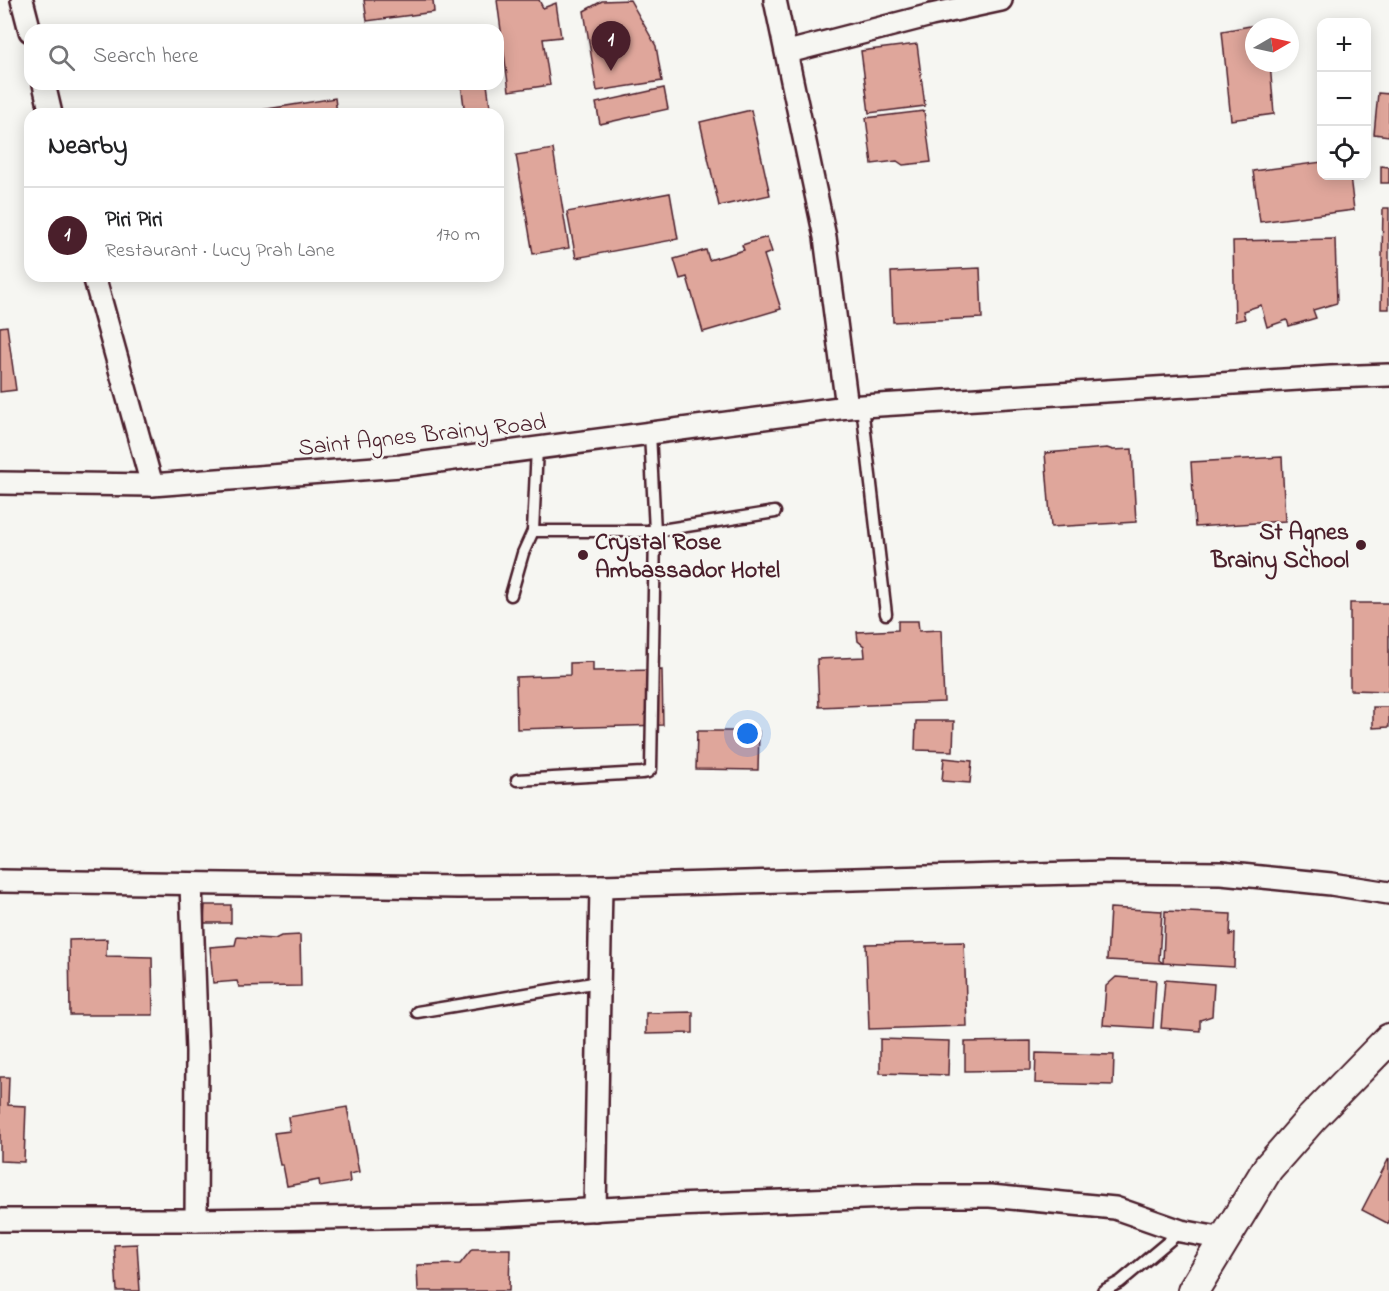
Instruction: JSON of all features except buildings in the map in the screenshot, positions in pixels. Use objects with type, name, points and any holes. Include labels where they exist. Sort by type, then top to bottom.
[{"type":"main road","points":[[1193,1291],[1268,1168],[1311,1119],[1389,1039]]},
{"type":"street","points":[[22,0],[28,24]]},
{"type":"street","points":[[775,0],[788,52],[825,237],[855,406]]},
{"type":"street","points":[[788,52],[931,15],[1001,0]]},
{"type":"street","points":[[45,90],[50,108]]},
{"type":"street","points":[[96,282],[152,484]]},
{"type":"street","name":"Saint Agnes Brainy Road","points":[[0,483],[152,484],[401,466],[855,406],[1389,375]]},
{"type":"street","points":[[0,880],[191,884],[601,886],[912,876],[1108,872],[1221,873],[1389,893]]},
{"type":"street","points":[[191,884],[197,1051],[196,1220]]},
{"type":"street","points":[[595,1210],[601,886]]},
{"type":"street","points":[[0,1220],[488,1216],[917,1196],[990,1196],[1115,1208],[1181,1231],[1224,1239]]},
{"type":"lane","points":[[855,406],[886,614]]},
{"type":"lane","points":[[516,780],[642,773],[651,769],[655,531],[650,433]]},
{"type":"lane","points":[[511,595],[523,553],[533,531],[537,448]]},
{"type":"lane","points":[[533,531],[655,531],[775,512]]},
{"type":"lane","points":[[417,1012],[599,982]]},
{"type":"lane","points":[[1103,1291],[1120,1282],[1181,1231]]},
{"type":"place","name":"Piri Piri","points":[[611,71]]},
{"type":"place","name":"St Agnes Brainy School","points":[[1361,545]]},
{"type":"place","name":"Crystal Rose Ambassador Hotel","points":[[583,555]]}]
